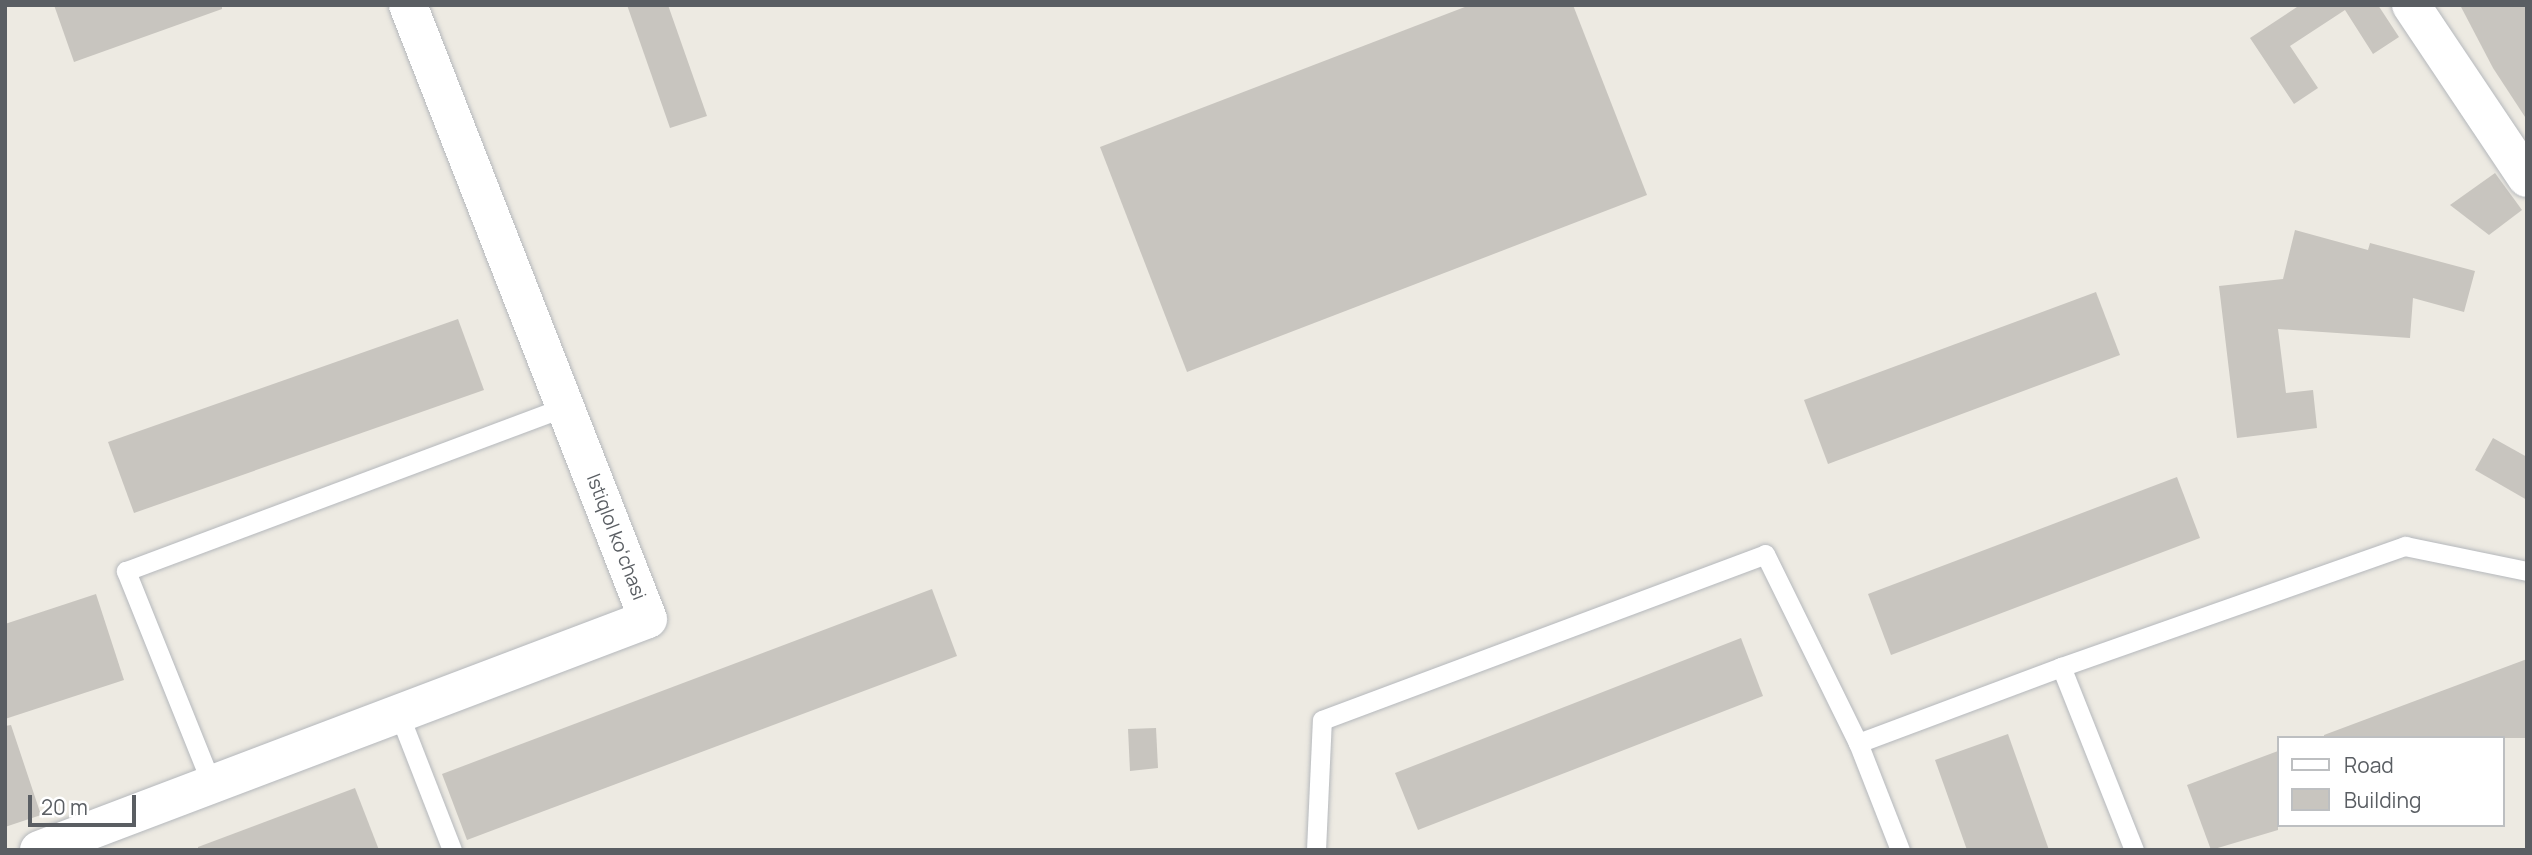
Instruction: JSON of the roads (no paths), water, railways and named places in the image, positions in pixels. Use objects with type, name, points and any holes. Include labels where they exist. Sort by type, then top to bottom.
[{"type":"street","name":"Istiqlol koʻchasi","points":[[39,850],[648,619],[408,5]]},
{"type":"street","points":[[2411,5],[2527,178]]},
{"type":"lane","points":[[212,785],[126,571],[565,407]]},
{"type":"lane","points":[[1858,743],[2061,667],[2405,546],[2527,571]]},
{"type":"lane","points":[[1317,850],[1322,720],[1765,554],[1858,743],[1900,850]]},
{"type":"lane","points":[[2061,667],[2134,850]]},
{"type":"lane","points":[[399,714],[452,850]]}]
